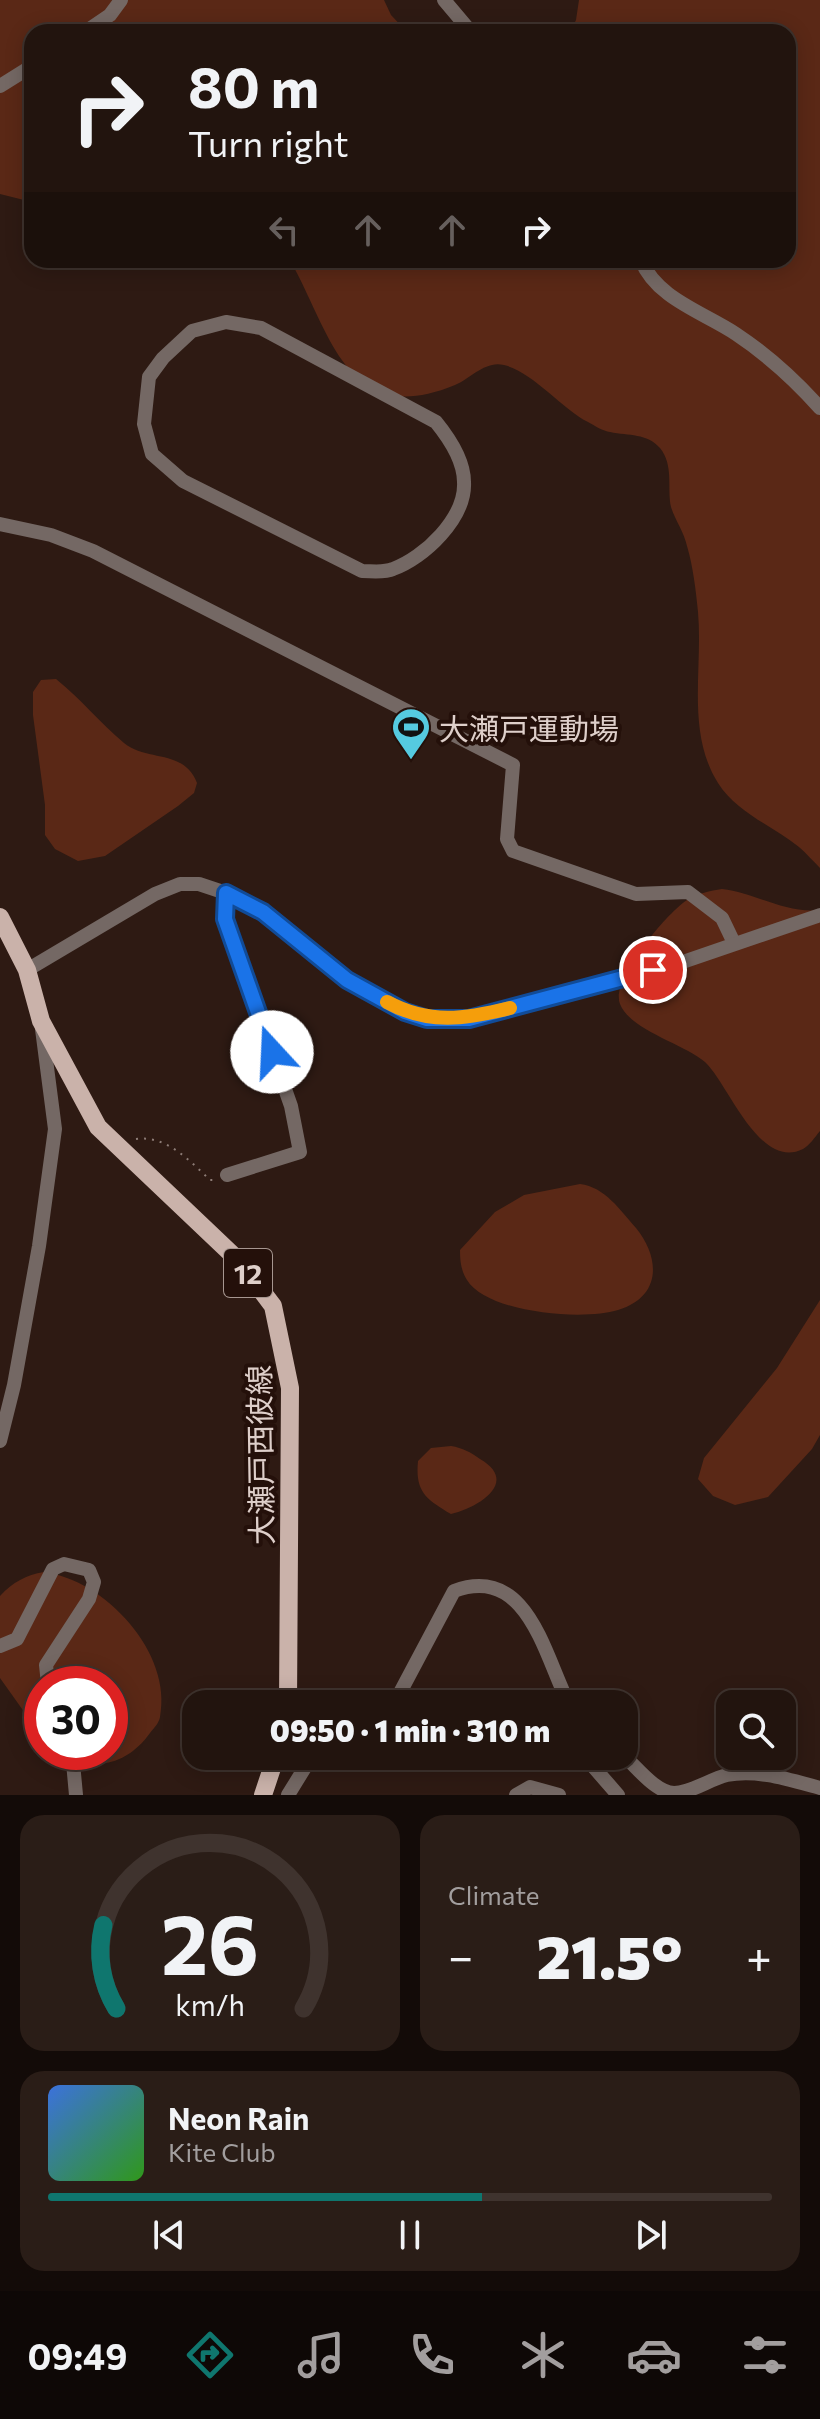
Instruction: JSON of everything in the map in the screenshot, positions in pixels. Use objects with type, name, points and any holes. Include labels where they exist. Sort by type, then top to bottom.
[{"type":"main road","name":"大瀬戸西彼線","points":[[0,917],[27,970],[41,1021],[98,1127],[239,1261],[273,1306],[290,1388],[288,1690]]},
{"type":"main road","points":[[263,1795],[271,1770]]},
{"type":"street","points":[[97,24],[110,15],[121,0]]},
{"type":"street","points":[[444,0],[464,24]]},
{"type":"street","points":[[0,86],[24,71]]},
{"type":"street","points":[[644,268],[648,278],[672,297],[738,335],[803,388],[820,408]]},
{"type":"street","points":[[226,322],[261,328],[436,422],[450,439],[465,483],[459,508],[438,537],[419,556],[391,570],[362,571],[183,481],[152,454],[144,424],[149,377],[163,358],[192,331],[226,322]]},
{"type":"street","points":[[0,524],[51,535],[93,551],[513,765],[507,839],[513,851],[636,894],[688,892],[722,918],[734,943]]},
{"type":"street","points":[[27,970],[155,894],[180,884],[199,884],[226,893],[263,912],[347,980],[405,1012],[427,1019],[469,1019],[610,979],[674,965],[820,915]]},
{"type":"street","points":[[226,893],[225,919],[291,1106],[300,1152],[227,1175]]},
{"type":"street","points":[[0,1441],[14,1385],[39,1246],[55,1129],[41,1021]]},
{"type":"street","points":[[0,1646],[17,1639],[53,1569],[64,1564],[89,1570],[94,1582],[89,1599],[46,1666]]},
{"type":"street","points":[[401,1690],[454,1591],[474,1584],[497,1587],[535,1625],[563,1690]]},
{"type":"street","points":[[638,1769],[660,1789],[674,1793],[726,1775],[745,1773],[820,1788]]},
{"type":"street","points":[[74,1770],[76,1795]]},
{"type":"street","points":[[288,1795],[303,1770]]},
{"type":"street","points":[[596,1770],[618,1795]]},
{"type":"street","points":[[516,1795],[530,1787],[559,1795]]},
{"type":"path","points":[[121,1149],[135,1139],[152,1137],[190,1161],[210,1180],[227,1175]]},
{"type":"shaded area","points":[[0,0],[384,0],[399,24],[24,24],[24,200],[0,194]]},
{"type":"shaded area","points":[[579,0],[820,0],[820,868],[789,839],[735,803],[718,783],[708,763],[699,722],[699,634],[694,579],[686,541],[671,507],[669,469],[660,448],[643,437],[596,427],[526,375],[504,365],[491,365],[455,385],[418,396],[389,395],[366,384],[347,367],[331,343],[294,268],[796,268],[796,24],[574,24]]},
{"type":"shaded area","points":[[56,679],[124,743],[133,749],[175,760],[191,772],[197,783],[194,793],[178,806],[105,856],[78,861],[55,849],[45,835],[45,805],[33,715],[33,692],[41,680]]},
{"type":"shaded area","points":[[722,889],[795,909],[820,910],[820,1131],[803,1149],[787,1152],[772,1148],[746,1122],[705,1062],[635,1022],[620,1004],[623,979],[642,948],[667,918],[691,898]]},
{"type":"shaded area","points":[[580,1184],[597,1190],[611,1200],[644,1240],[653,1264],[649,1287],[642,1296],[618,1310],[602,1313],[537,1312],[494,1300],[467,1280],[461,1266],[460,1250],[495,1212],[524,1195]]},
{"type":"shaded area","points":[[820,1300],[820,1435],[812,1449],[768,1497],[735,1505],[713,1496],[698,1479],[704,1458],[777,1368]]},
{"type":"shaded area","points":[[451,1446],[463,1449],[491,1468],[496,1476],[496,1485],[483,1500],[451,1514],[424,1494],[418,1480],[418,1461],[431,1448]]},
{"type":"shaded area","points":[[44,1572],[90,1589],[130,1624],[145,1645],[156,1668],[161,1693],[159,1719],[141,1744],[128,1754],[128,1666],[24,1666],[24,1712],[0,1678],[0,1596],[31,1575]]},
{"type":"slow traffic","points":[[387,1002],[427,1019],[469,1019],[510,1008]]},
{"type":"place","name":"大瀬戸運動場","points":[[411,761]]},
{"type":"route","points":[[272,1052],[225,919],[226,893],[263,912],[347,980],[405,1012],[427,1019],[469,1019],[653,970]]}]
